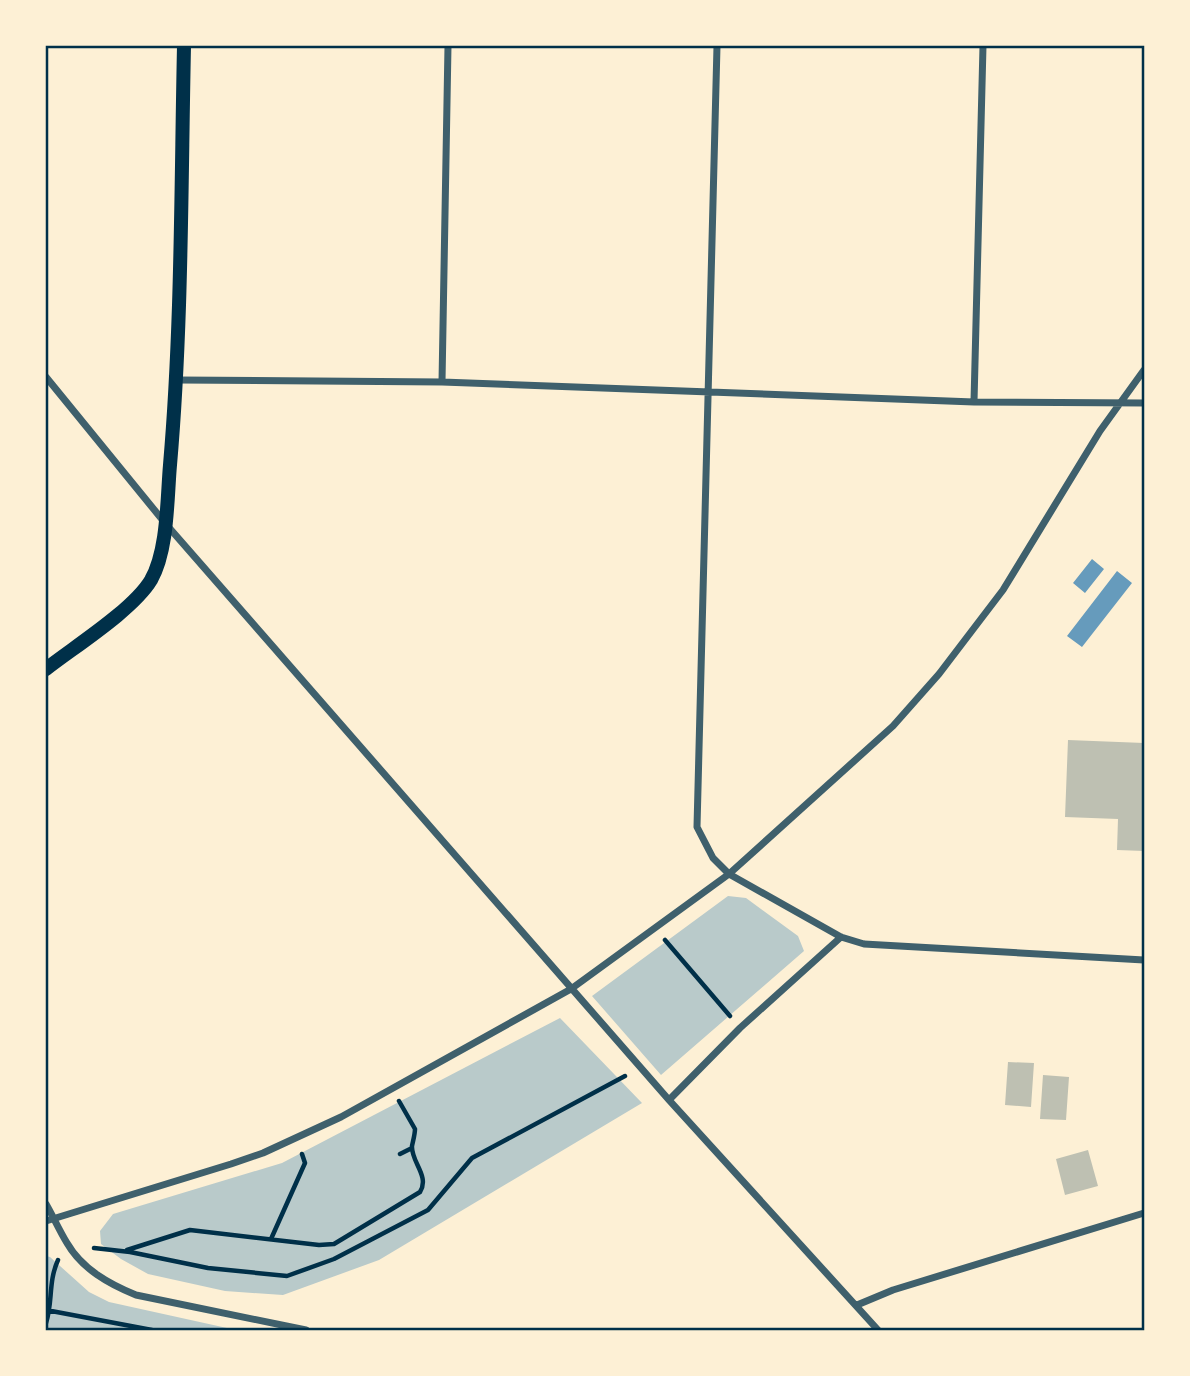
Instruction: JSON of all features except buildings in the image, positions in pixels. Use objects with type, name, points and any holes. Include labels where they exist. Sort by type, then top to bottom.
[{"type":"main road","points":[[46,669],[130,605],[151,579],[159,559],[165,523],[178,380],[184,46]]},
{"type":"street","points":[[442,382],[448,46]]},
{"type":"street","points":[[717,46],[697,827],[713,858],[729,874],[841,937],[864,944],[1144,960]]},
{"type":"street","points":[[974,402],[983,46]]},
{"type":"street","points":[[50,1221],[231,1164],[296,1138],[391,1090],[571,989],[729,874],[893,726],[939,674],[1003,590],[1100,431],[1144,370]]},
{"type":"street","points":[[46,377],[165,523],[571,989],[878,1331]]},
{"type":"street","points":[[178,380],[442,382],[974,402],[1144,403]]},
{"type":"street","points":[[669,1100],[740,1028],[841,937]]},
{"type":"street","points":[[46,1204],[50,1221],[68,1245],[85,1265],[110,1284],[136,1295],[306,1331]]},
{"type":"street","points":[[857,1305],[893,1290],[1144,1213]]},
{"type":"path","points":[[656,929],[740,1028]]},
{"type":"path","points":[[46,1323],[52,1277],[61,1254],[68,1245],[208,1268],[287,1276],[334,1259],[428,1210],[472,1158],[641,1069]]},
{"type":"path","points":[[123,1252],[190,1230],[319,1245],[334,1244],[420,1192],[424,1186],[412,1148],[415,1129],[391,1090]]},
{"type":"path","points":[[271,1239],[305,1163],[296,1138]]},
{"type":"path","points":[[400,1154],[412,1148]]},
{"type":"path","points":[[47,1310],[152,1331]]},
{"type":"shaded area","points":[[728,896],[746,898],[798,936],[804,951],[661,1075],[592,996]]},
{"type":"shaded area","points":[[560,1018],[642,1103],[379,1260],[283,1295],[225,1291],[148,1274],[101,1244],[100,1231],[113,1214],[282,1163]]},
{"type":"shaded area","points":[[46,1256],[89,1292],[109,1302],[236,1330],[46,1330]]},
{"type":"water","points":[[1092,559],[1104,569],[1085,593],[1073,583]]},
{"type":"water","points":[[1117,571],[1132,583],[1082,647],[1067,636]]}]
